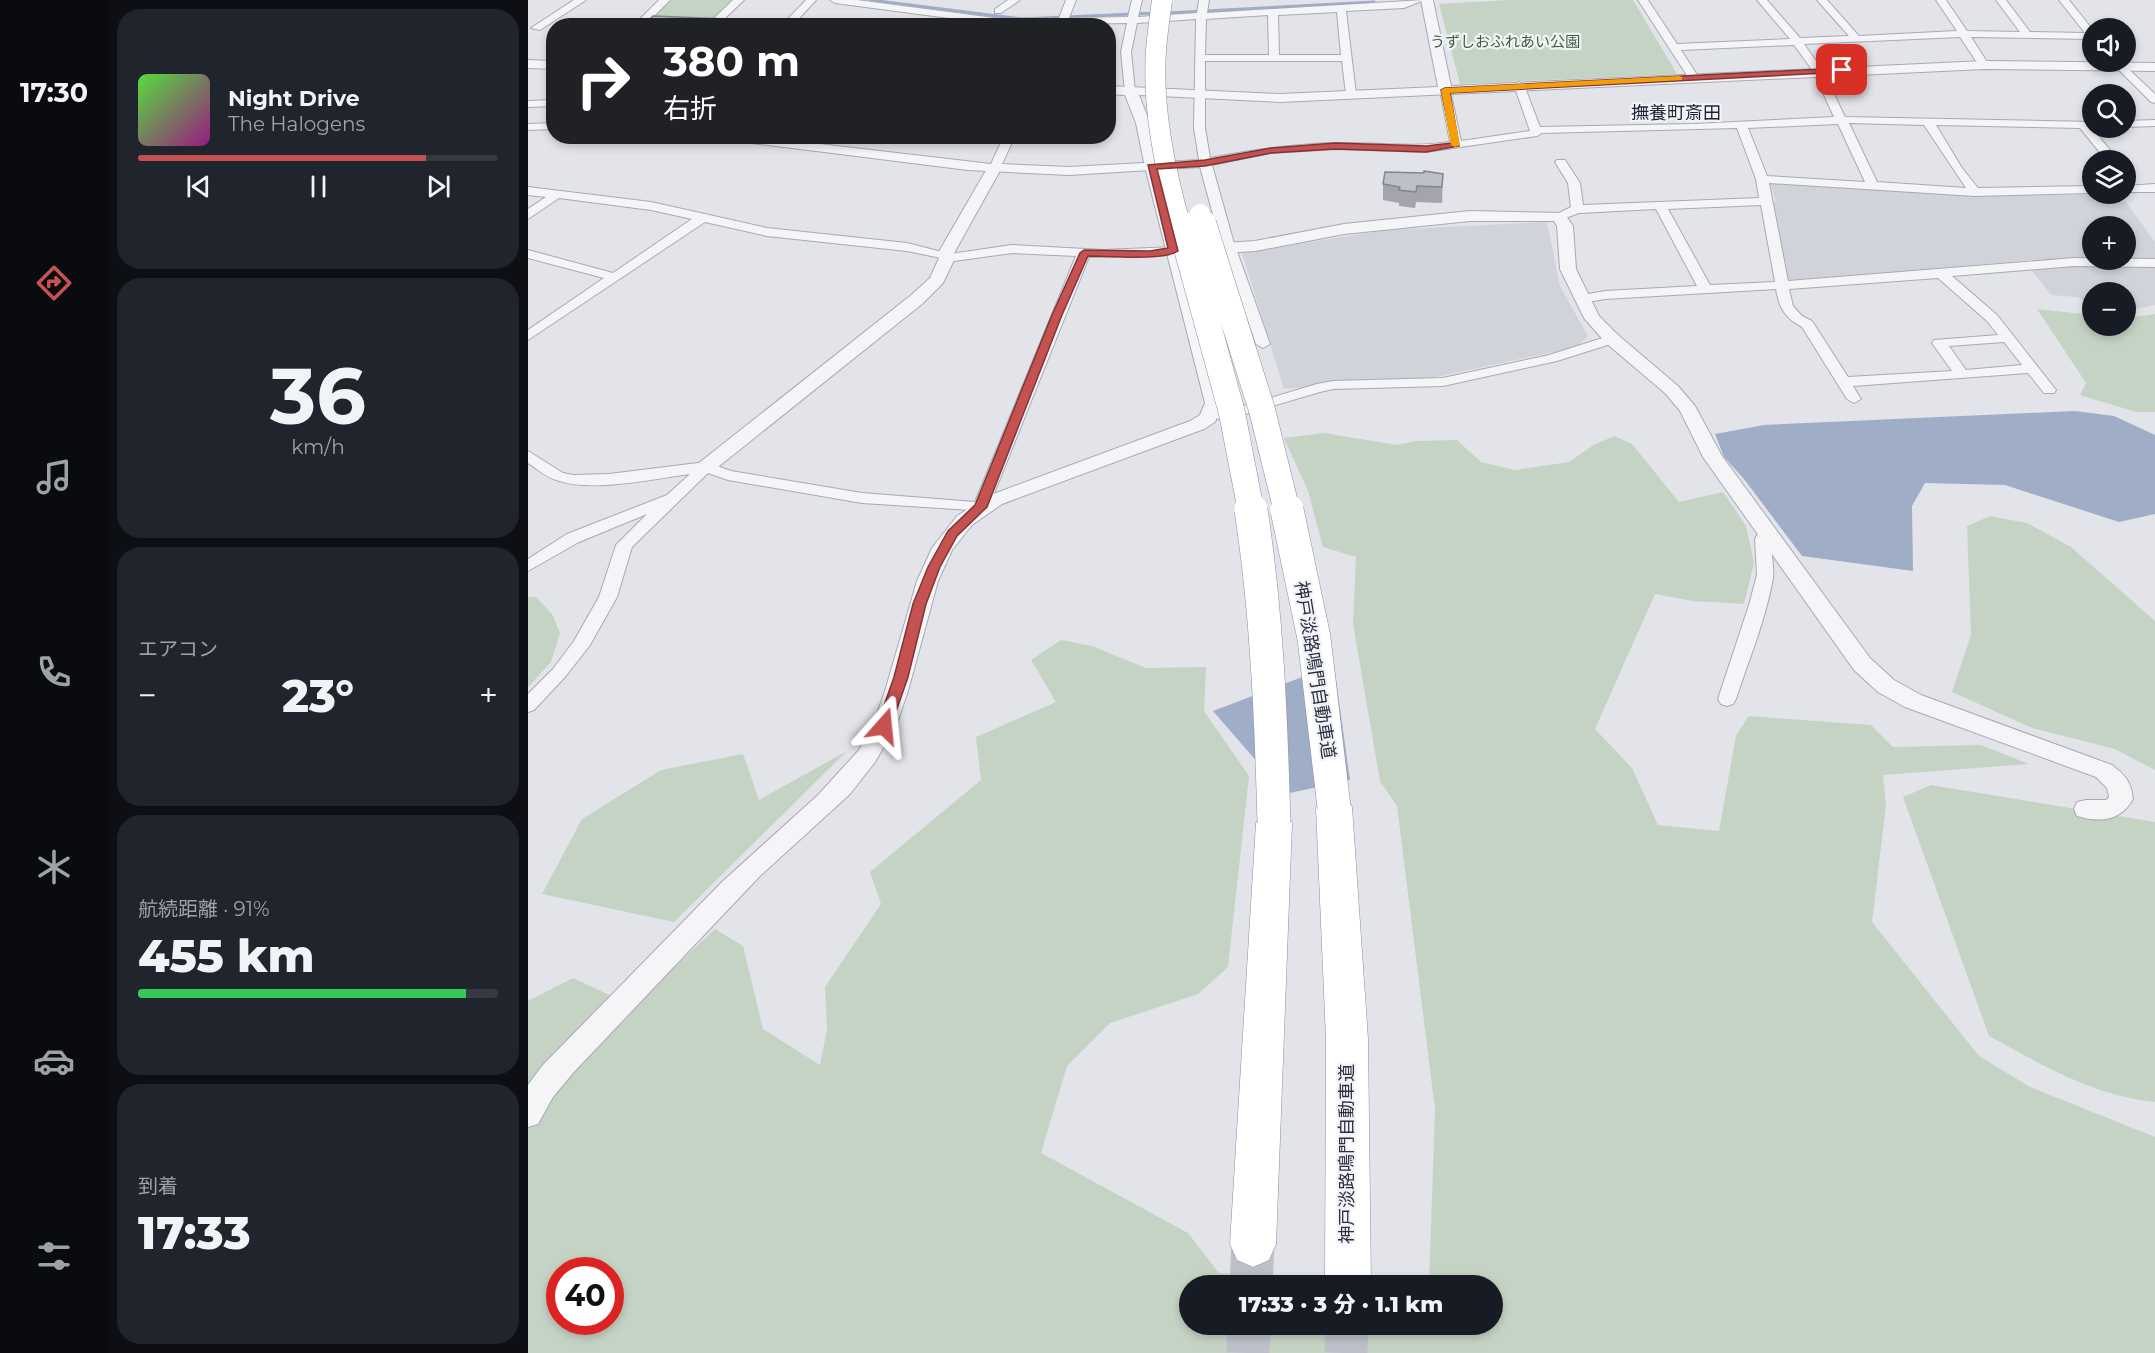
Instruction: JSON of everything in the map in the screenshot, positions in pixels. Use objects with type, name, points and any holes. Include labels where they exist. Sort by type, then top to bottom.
[{"type":"highway","points":[[1162,0],[1154,58],[1155,101],[1165,158],[1232,412],[1255,542],[1269,660],[1274,823],[1253,1244]]},
{"type":"highway","name":"神戸淡路鳴門自動車道","points":[[1198,7],[1172,58],[1173,90],[1183,157],[1262,410],[1286,506],[1314,638],[1335,807],[1347,1039],[1348,1275]]},
{"type":"street","points":[[548,18],[581,0]]},
{"type":"street","points":[[646,18],[665,0]]},
{"type":"street","points":[[720,18],[739,0]]},
{"type":"street","points":[[794,18],[811,0]]},
{"type":"street","points":[[835,0],[911,15],[950,18]]},
{"type":"street","points":[[998,11],[1015,0]]},
{"type":"street","points":[[1063,18],[1071,0]]},
{"type":"street","points":[[1073,18],[1198,7],[1324,0]]},
{"type":"street","points":[[1198,7],[1273,11],[1404,5],[1419,0]]},
{"type":"street","points":[[1427,0],[1456,145]]},
{"type":"street","points":[[1643,0],[1694,78]]},
{"type":"street","points":[[1762,0],[1797,41],[1818,71],[1873,186]]},
{"type":"street","points":[[1822,0],[1856,38]]},
{"type":"street","points":[[1941,0],[1984,65]]},
{"type":"street","points":[[2001,0],[2027,35]]},
{"type":"street","points":[[2064,0],[2082,23]]},
{"type":"street","points":[[929,1],[1055,18]]},
{"type":"street","points":[[1198,7],[1200,129],[1205,163],[1229,248],[1263,344]]},
{"type":"street","points":[[1341,7],[1351,94]]},
{"type":"street","points":[[1273,11],[1274,57]]},
{"type":"street","points":[[1134,12],[1121,52],[1130,91],[1143,123],[1173,251],[1214,403],[1208,418]]},
{"type":"street","points":[[532,27],[546,19]]},
{"type":"street","points":[[1675,47],[1962,34],[2082,36]]},
{"type":"street","points":[[1199,58],[1346,58]]},
{"type":"street","points":[[528,64],[546,65]]},
{"type":"street","points":[[1116,90],[1280,98],[1818,71],[2082,64]]},
{"type":"street","points":[[2136,65],[2155,67]]},
{"type":"street","points":[[2126,72],[2155,100]]},
{"type":"street","points":[[1520,86],[1538,130]]},
{"type":"street","points":[[528,104],[546,103]]},
{"type":"street","points":[[828,144],[968,166],[1070,171],[1205,163],[1271,150],[1335,146],[1426,149],[1537,133],[1538,130],[1695,127],[1741,123],[1842,120],[2082,125]]},
{"type":"street","points":[[1928,122],[1957,169],[1975,192]]},
{"type":"street","points":[[1741,123],[1762,179],[1786,307],[1797,319],[1807,324],[1854,399]]},
{"type":"street","points":[[2136,124],[2155,123]]},
{"type":"street","points":[[528,127],[546,126]]},
{"type":"street","points":[[528,705],[559,673],[581,645],[608,597],[624,545],[706,467],[938,280],[946,256],[1006,144]]},
{"type":"street","points":[[1561,162],[1574,183],[1577,209]]},
{"type":"street","points":[[1762,179],[1975,192],[2082,190]]},
{"type":"street","points":[[2136,189],[2155,188]]},
{"type":"street","points":[[528,191],[651,206],[767,232],[907,247],[946,256],[1012,249],[1150,254],[1229,248],[1344,229],[1470,216],[1559,216],[1577,209],[1766,201]]},
{"type":"street","points":[[528,214],[556,195]]},
{"type":"street","points":[[1660,206],[1705,290]]},
{"type":"street","points":[[1559,216],[1565,226],[1564,246],[1568,269],[1593,318],[1612,339],[1672,390],[1688,410],[1713,457],[1862,664],[1886,686],[1913,701],[2104,771],[2119,784],[2121,799],[2112,809],[2086,809]]},
{"type":"street","points":[[528,336],[702,218]]},
{"type":"street","points":[[981,507],[1084,253]]},
{"type":"street","points":[[528,254],[614,277]]},
{"type":"street","points":[[1582,298],[2074,262],[2155,262]]},
{"type":"street","points":[[1939,272],[1992,318],[2049,390]]},
{"type":"street","points":[[1962,375],[1939,343],[2009,338]]},
{"type":"street","points":[[528,1114],[555,1072],[750,870],[842,787],[868,755],[884,726],[901,677],[919,604],[934,567],[952,534],[981,507],[1197,425],[1208,418],[1219,417],[1333,385],[1443,382],[1552,358],[1612,339]]},
{"type":"street","points":[[1843,382],[2033,368]]},
{"type":"street","points":[[528,456],[558,476],[572,480],[609,479],[706,467],[728,475],[862,498],[981,507]]},
{"type":"street","points":[[528,566],[573,538],[673,498]]},
{"type":"street","points":[[1727,699],[1758,605],[1765,575],[1763,540],[1767,532]]},
{"type":"shaded area","points":[[1772,181],[1982,196],[2082,195],[2082,204],[2127,204],[2155,242],[2155,259],[2136,259],[2136,216],[2082,216],[2082,259],[2040,259],[1890,274],[1788,281],[1772,202],[1776,201],[1770,183]]},
{"type":"shaded area","points":[[1547,222],[1560,286],[1588,336],[1577,347],[1436,377],[1284,389],[1242,253],[1386,230]]},
{"type":"shaded area","points":[[2082,264],[2082,270],[2136,270],[2136,265],[2155,265],[2155,305],[2136,309],[2136,282],[2082,282],[2082,300],[2077,297],[2051,295],[2030,268]]},
{"type":"green space","points":[[669,0],[733,0],[715,18],[650,18]]},
{"type":"green space","name":"うずしおふれあい公園","points":[[1509,0],[1633,0],[1677,74],[1460,84],[1439,4]]},
{"type":"green space","points":[[2037,309],[2082,314],[2082,336],[2136,336],[2136,317],[2155,314],[2155,412],[2136,412],[2080,395],[2086,383]]},
{"type":"green space","points":[[1324,433],[1397,445],[1416,441],[1457,440],[1481,462],[1515,470],[1569,462],[1595,444],[1615,436],[1632,444],[1679,502],[1723,492],[1746,526],[1754,563],[1744,604],[1693,601],[1655,594],[1595,729],[1632,768],[1658,825],[1719,831],[1736,735],[1749,716],[1871,725],[1893,747],[1981,745],[2029,764],[1883,775],[1886,805],[1872,922],[1979,1056],[2030,1087],[2155,1137],[2155,1353],[528,1353],[528,1001],[573,978],[633,1006],[715,929],[743,946],[763,1029],[820,1065],[827,1029],[825,987],[881,904],[870,872],[981,780],[976,737],[1056,702],[1031,660],[1061,640],[1092,646],[1146,668],[1206,667],[1204,711],[1249,776],[1228,967],[1198,994],[1110,1023],[1067,1066],[1041,1153],[1188,1233],[1219,1273],[1255,1275],[1179,1275],[1179,1335],[1503,1335],[1503,1275],[1429,1275],[1435,1109],[1397,806],[1380,781],[1353,624],[1356,557],[1323,547],[1308,491],[1284,438]]},
{"type":"green space","points":[[1990,516],[2027,523],[2071,547],[2155,621],[2155,770],[2115,749],[2032,728],[1952,692],[1971,635],[1967,526]]},
{"type":"green space","points":[[528,597],[536,597],[552,614],[560,633],[551,662],[528,687]]},
{"type":"green space","points":[[847,751],[674,922],[542,894],[582,819],[661,770],[743,754],[759,800]]},
{"type":"green space","points":[[1931,785],[2155,822],[2155,1102],[2110,1093],[2089,1086],[1989,1036],[1903,797]]},
{"type":"water","points":[[2075,411],[2114,416],[2155,435],[2155,514],[2119,522],[2005,485],[1925,483],[1912,506],[1913,571],[1802,556],[1744,479],[1724,457],[1715,434],[1764,425]]},
{"type":"water","points":[[1334,665],[1350,780],[1285,794],[1213,711]]},
{"type":"building","points":[[653,16],[701,18],[651,18]]},
{"type":"building","points":[[1424,171],[1443,174],[1442,187],[1417,186],[1416,192],[1399,190],[1400,187],[1383,184],[1385,172],[1424,173]]},
{"type":"waterway","points":[[870,0],[1014,18]]},
{"type":"waterway","points":[[1167,13],[1374,2]]},
{"type":"waterway","points":[[1044,18],[1155,13]]},
{"type":"tunnel","points":[[1252,1275],[1253,1244]]},
{"type":"tunnel","points":[[1248,1353],[1249,1335]]},
{"type":"tunnel","points":[[1346,1353],[1347,1335]]},
{"type":"slow traffic","points":[[1455,145],[1445,90],[1679,79]]},
{"type":"district","name":"撫養町斎田","points":[[1676,113]]},
{"type":"route","points":[[884,726],[901,677],[919,604],[934,567],[952,534],[981,507],[981,500],[1084,253],[1150,254],[1173,251],[1152,167],[1205,163],[1271,150],[1335,146],[1426,149],[1456,145],[1445,90],[1842,70]]}]
